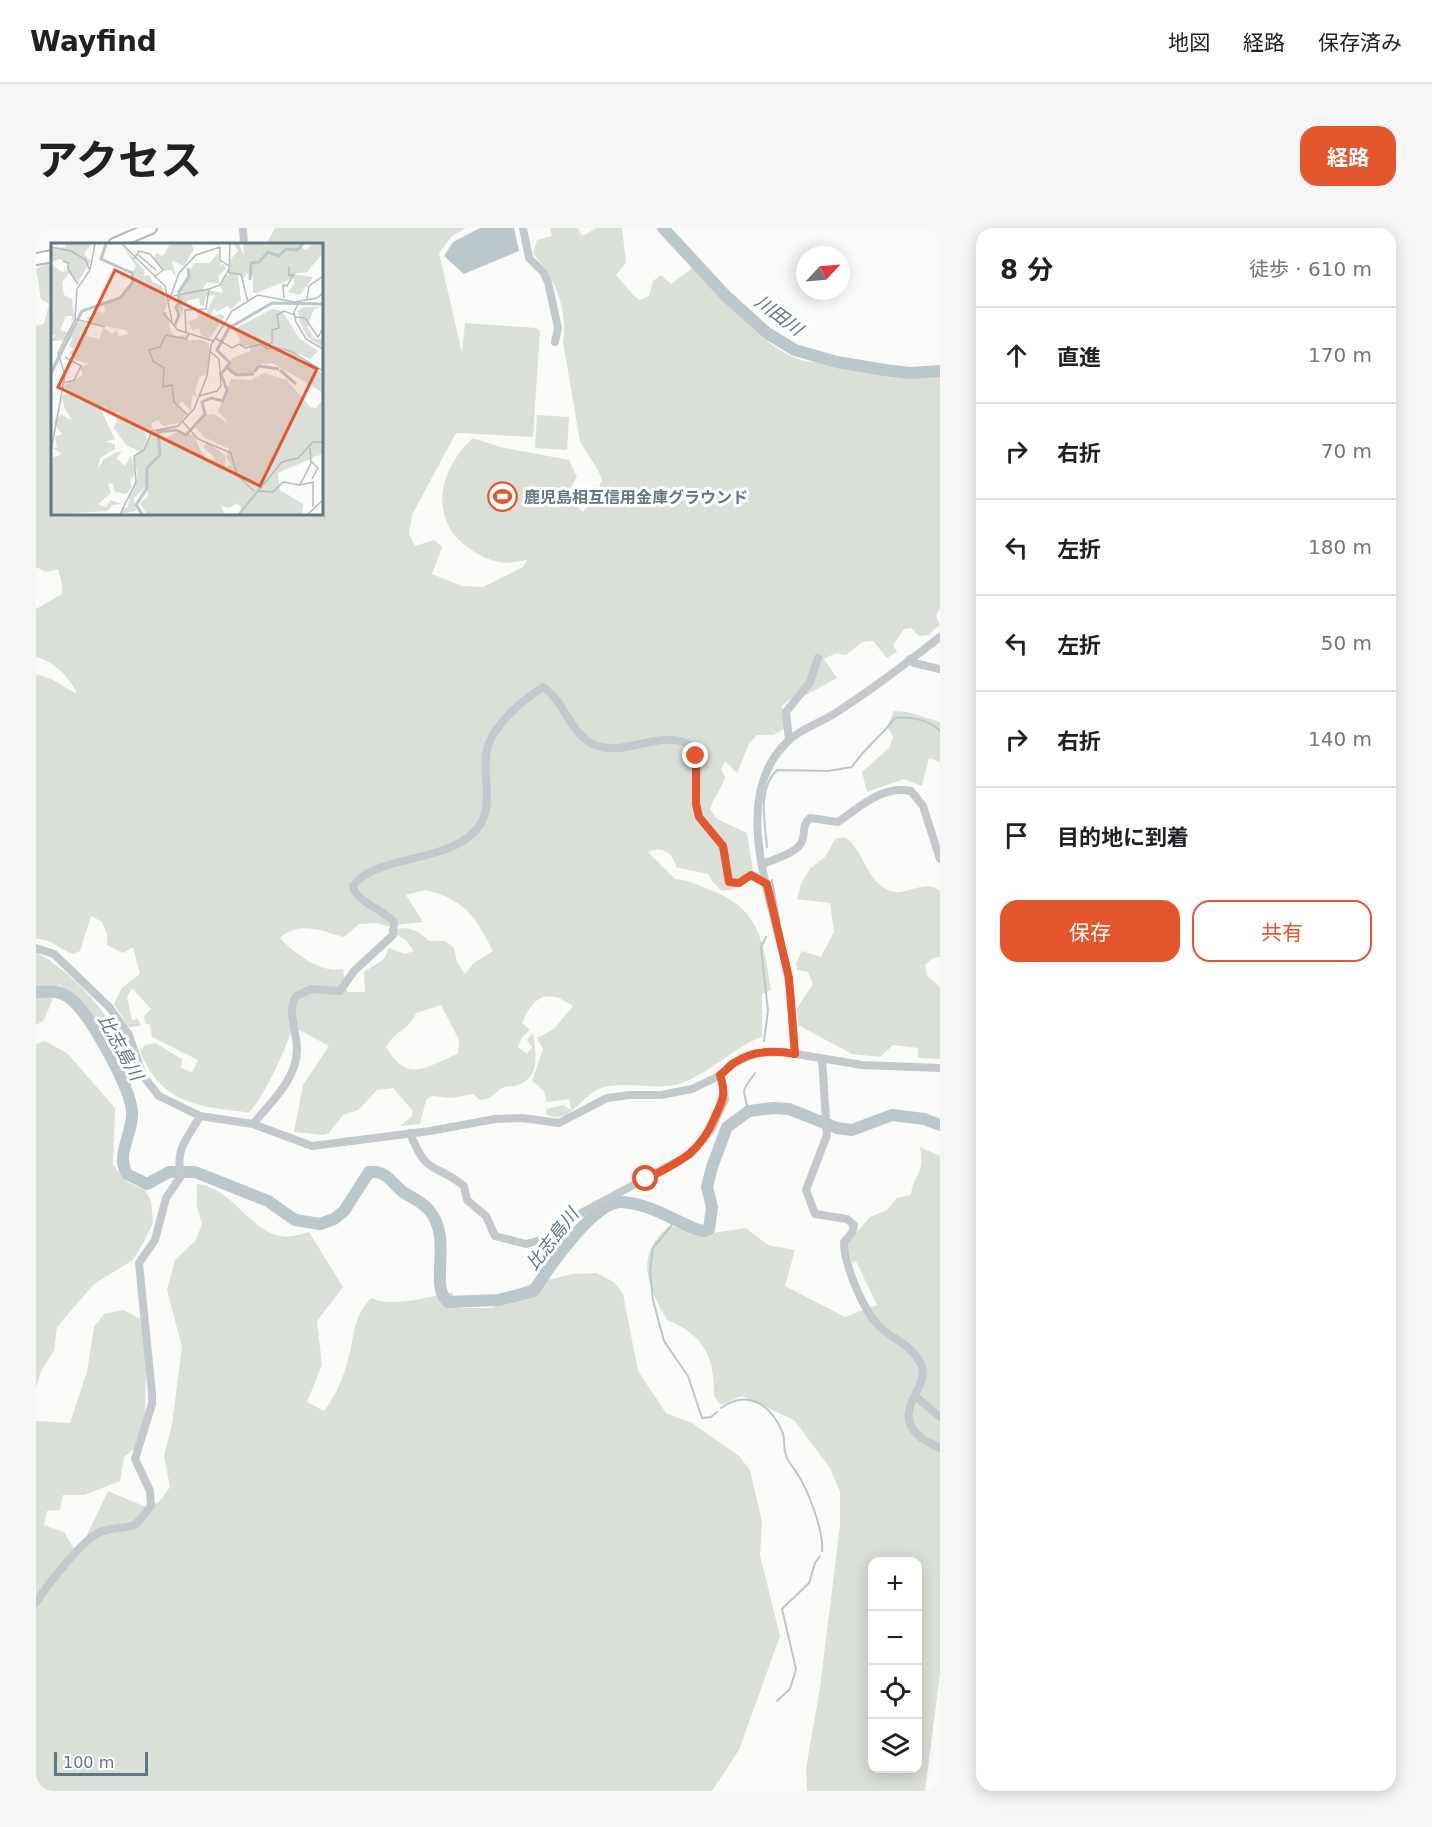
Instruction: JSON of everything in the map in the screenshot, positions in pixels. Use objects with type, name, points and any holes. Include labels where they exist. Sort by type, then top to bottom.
[{"type":"main road","points":[[116,243],[151,228]]},
{"type":"main road","points":[[36,259],[51,256]]},
{"type":"street","points":[[243,228],[244,243]]},
{"type":"street","points":[[523,228],[529,258],[543,272],[548,282],[558,328],[555,342]]},
{"type":"street","points":[[795,1054],[789,978],[763,864],[757,816],[759,790],[767,769],[789,740],[836,714],[940,637]]},
{"type":"street","points":[[789,740],[786,712],[810,682],[818,658]]},
{"type":"street","points":[[910,659],[914,663],[940,669]]},
{"type":"street","points":[[253,1124],[285,1085],[294,1068],[296,1045],[292,1009],[296,996],[312,989],[339,991],[354,971],[393,935],[394,925],[390,918],[359,897],[353,886],[365,876],[381,869],[458,845],[477,829],[486,812],[486,756],[490,741],[505,720],[543,687],[555,695],[571,723],[592,744],[603,748],[671,739],[692,746],[697,758],[696,804],[699,817],[723,846],[729,882],[739,883],[751,875],[767,884]]},
{"type":"street","points":[[763,864],[797,848],[802,841],[803,828],[810,818],[838,822],[869,799],[904,789],[911,791],[923,806],[940,859]]},
{"type":"street","points":[[36,948],[54,954],[110,1008],[129,1035],[143,1077],[159,1096],[200,1116],[253,1124],[312,1146],[495,1119],[522,1118],[559,1123],[607,1098],[677,1093],[705,1084],[732,1064],[756,1053],[779,1051],[882,1067],[940,1068]]},
{"type":"street","points":[[822,1059],[827,1135],[820,1147],[819,1160],[808,1179],[807,1195],[815,1214],[847,1219],[854,1226],[852,1233],[844,1242],[854,1282],[878,1325],[907,1344],[920,1363],[921,1378],[908,1411],[909,1423],[921,1439],[940,1448]]},
{"type":"street","points":[[410,1133],[420,1158],[429,1167],[452,1177],[464,1186],[467,1200],[486,1216],[495,1236],[526,1244],[545,1239],[561,1224],[672,1165],[699,1147],[711,1130],[725,1099],[720,1075]]},
{"type":"street","points":[[36,1603],[45,1588],[90,1539],[107,1529],[135,1525],[147,1514],[151,1506],[150,1491],[135,1459],[152,1404],[139,1263],[155,1240],[166,1198],[181,1176],[178,1161],[179,1150],[200,1116]]},
{"type":"street","points":[[915,1396],[940,1417]]},
{"type":"shaded area","points":[[275,228],[466,228],[452,236],[439,253],[462,353],[465,323],[536,328],[540,331],[533,437],[456,433],[412,515],[409,534],[415,546],[434,540],[442,547],[432,574],[462,586],[483,587],[523,567],[527,560],[502,563],[490,560],[466,546],[454,534],[446,521],[443,492],[446,477],[462,450],[473,438],[500,447],[569,460],[577,477],[561,504],[576,505],[583,512],[594,499],[602,480],[580,441],[563,342],[562,306],[548,273],[533,254],[537,240],[552,236],[550,228],[578,228],[582,236],[597,228],[622,228],[626,263],[616,275],[640,300],[649,296],[653,281],[661,275],[671,284],[695,266],[757,332],[771,344],[801,360],[816,362],[853,360],[909,377],[919,378],[940,374],[940,608],[936,616],[940,625],[928,635],[919,636],[911,628],[904,629],[893,645],[897,652],[887,658],[873,641],[862,642],[846,655],[836,653],[824,659],[837,678],[808,694],[790,699],[782,706],[784,729],[773,735],[757,735],[749,744],[737,773],[725,761],[721,769],[725,777],[710,809],[717,819],[747,833],[755,883],[749,879],[731,890],[722,891],[708,874],[676,867],[670,854],[662,850],[648,852],[675,879],[701,886],[727,898],[750,917],[762,942],[771,990],[762,994],[762,1037],[751,1041],[703,1073],[682,1083],[662,1086],[608,1086],[592,1093],[568,1114],[561,1117],[546,1114],[546,1109],[563,1105],[571,1110],[569,1099],[547,1102],[544,1091],[532,1081],[543,1049],[537,1038],[554,1029],[573,1006],[564,1000],[548,996],[531,1006],[522,1023],[530,1030],[522,1037],[518,1047],[527,1054],[532,1047],[527,1040],[533,1033],[535,1065],[529,1078],[515,1086],[505,1087],[492,1097],[480,1100],[473,1094],[452,1098],[432,1096],[426,1100],[420,1124],[400,1126],[412,1116],[413,1111],[393,1088],[377,1090],[358,1110],[343,1115],[329,1133],[323,1135],[294,1132],[303,1085],[329,1046],[299,1030],[291,1031],[266,1087],[248,1113],[193,1103],[181,1099],[162,1085],[146,1065],[140,1051],[145,1045],[155,1043],[182,1059],[181,1068],[192,1072],[198,1060],[152,1037],[150,1025],[145,1023],[144,1016],[151,1009],[132,988],[127,997],[132,1020],[138,1019],[141,1026],[129,1027],[114,1004],[122,988],[140,974],[133,947],[123,953],[107,945],[107,934],[102,922],[91,916],[80,951],[73,954],[51,942],[36,939],[36,674],[51,679],[77,694],[60,671],[36,657],[36,609],[62,594],[62,584],[58,569],[46,572],[36,567],[36,326],[44,324],[49,304],[41,299],[36,269],[51,262],[51,514],[322,514],[322,243],[267,243]],"holes":[[[426,890],[460,904],[467,911],[493,951],[474,963],[465,974],[457,962],[454,948],[445,941],[429,941],[417,931],[406,928],[388,930],[406,940],[414,951],[405,954],[389,948],[384,959],[364,972],[365,992],[347,992],[343,969],[326,969],[318,966],[301,956],[280,938],[294,929],[302,928],[344,937],[359,924],[378,923],[386,926],[423,922],[406,895]],[[441,1005],[459,1040],[458,1054],[418,1069],[402,1066],[386,1047],[410,1023],[416,1013]]]},
{"type":"shaded area","points":[[480,228],[514,228],[519,251],[464,274],[444,256],[453,242]]},
{"type":"shaded area","points":[[537,415],[569,417],[567,450],[535,448]]},
{"type":"shaded area","points":[[894,711],[907,712],[940,722],[940,762],[929,758],[922,786],[904,779],[867,792],[862,772],[889,748],[893,737],[887,726]]},
{"type":"shaded area","points":[[844,837],[851,842],[875,880],[890,891],[903,892],[928,886],[940,891],[940,957],[933,958],[925,965],[927,976],[940,987],[940,1059],[918,1058],[918,1048],[893,1045],[880,1057],[852,1054],[798,1025],[797,1008],[813,984],[808,972],[797,970],[796,963],[802,951],[821,957],[834,932],[830,903],[797,899],[802,882],[810,869],[826,856],[835,839]]},
{"type":"shaded area","points":[[36,952],[69,976],[100,1008],[122,1045],[129,1065],[131,1084],[98,1021],[59,984],[44,1020],[36,1025]]},
{"type":"shaded area","points":[[45,1041],[67,1053],[115,1108],[113,1165],[127,1182],[145,1190],[151,1201],[153,1223],[133,1260],[94,1284],[57,1327],[54,1351],[41,1371],[36,1388],[36,1044]]},
{"type":"shaded area","points":[[920,1147],[940,1156],[940,1673],[925,1791],[807,1791],[806,1768],[820,1688],[840,1525],[840,1492],[830,1468],[794,1420],[742,1396],[721,1405],[714,1396],[712,1370],[704,1349],[690,1332],[667,1320],[654,1295],[647,1271],[648,1260],[651,1248],[669,1226],[713,1233],[746,1228],[768,1245],[795,1250],[785,1286],[845,1317],[877,1305],[856,1261],[852,1263],[847,1243],[870,1217],[887,1210],[897,1198],[911,1195],[921,1164]]},
{"type":"shaded area","points":[[197,1184],[221,1193],[269,1232],[281,1236],[295,1236],[309,1232],[343,1287],[317,1321],[322,1365],[307,1402],[324,1411],[344,1373],[357,1320],[371,1298],[400,1302],[452,1292],[457,1308],[492,1308],[527,1285],[573,1274],[596,1273],[614,1282],[623,1294],[638,1371],[666,1413],[692,1423],[739,1456],[750,1470],[762,1522],[760,1555],[780,1636],[739,1750],[712,1791],[36,1791],[36,1421],[70,1423],[87,1372],[94,1327],[104,1314],[123,1310],[147,1322],[145,1418],[135,1448],[124,1457],[120,1481],[84,1495],[63,1495],[60,1510],[47,1511],[44,1525],[64,1532],[74,1549],[86,1537],[108,1491],[146,1507],[159,1502],[170,1487],[164,1456],[172,1424],[182,1347],[167,1290],[175,1260],[196,1240],[202,1224],[197,1207]]},
{"type":"waterway","name":"川田川","points":[[663,228],[726,296],[767,333],[795,350],[837,362],[885,370],[910,373],[940,371]]},
{"type":"waterway","points":[[767,847],[764,817],[765,796],[771,778],[777,770],[828,771],[852,767],[895,718],[919,720],[931,724],[940,731]]},
{"type":"waterway","points":[[772,880],[779,920]]},
{"type":"waterway","points":[[764,1041],[768,1011],[761,947],[766,937]]},
{"type":"waterway","name":"比志島川","points":[[36,992],[50,991],[71,999],[88,1019],[117,1069],[130,1100],[132,1111],[123,1158],[127,1174],[147,1184],[169,1172],[195,1172],[268,1201],[295,1220],[320,1224],[334,1219],[344,1211],[369,1172],[380,1173],[426,1207],[436,1222],[441,1248],[440,1284],[442,1294],[448,1302],[498,1300],[534,1291],[573,1237],[598,1212],[611,1205],[622,1202],[632,1203],[660,1212],[696,1229],[703,1231],[709,1229],[712,1207],[707,1187],[712,1167],[727,1127],[749,1111],[789,1109],[837,1128],[852,1130],[892,1115],[924,1119],[940,1125]]},
{"type":"waterway","points":[[749,1111],[744,1091],[755,1073]]},
{"type":"waterway","points":[[670,1217],[672,1225],[653,1248],[650,1271],[653,1300],[664,1341],[688,1376],[702,1418],[711,1417],[717,1412]]},
{"type":"waterway","points":[[721,1408],[731,1402],[749,1400],[764,1407],[777,1421],[783,1434],[786,1455],[801,1480],[814,1511],[822,1551]]},
{"type":"waterway","points":[[777,1701],[790,1689],[796,1669],[782,1609],[809,1583],[815,1563],[820,1556]]},
{"type":"place","name":"鹿児島相互信用金庫グラウンド","points":[[503,497]]},
{"type":"route","points":[[646,1179],[691,1154],[703,1142],[725,1099],[720,1075],[732,1064],[756,1053],[779,1051],[795,1054],[789,978],[771,911],[767,884],[751,875],[739,883],[732,884],[726,877],[723,846],[699,817],[696,804],[696,756]]}]
